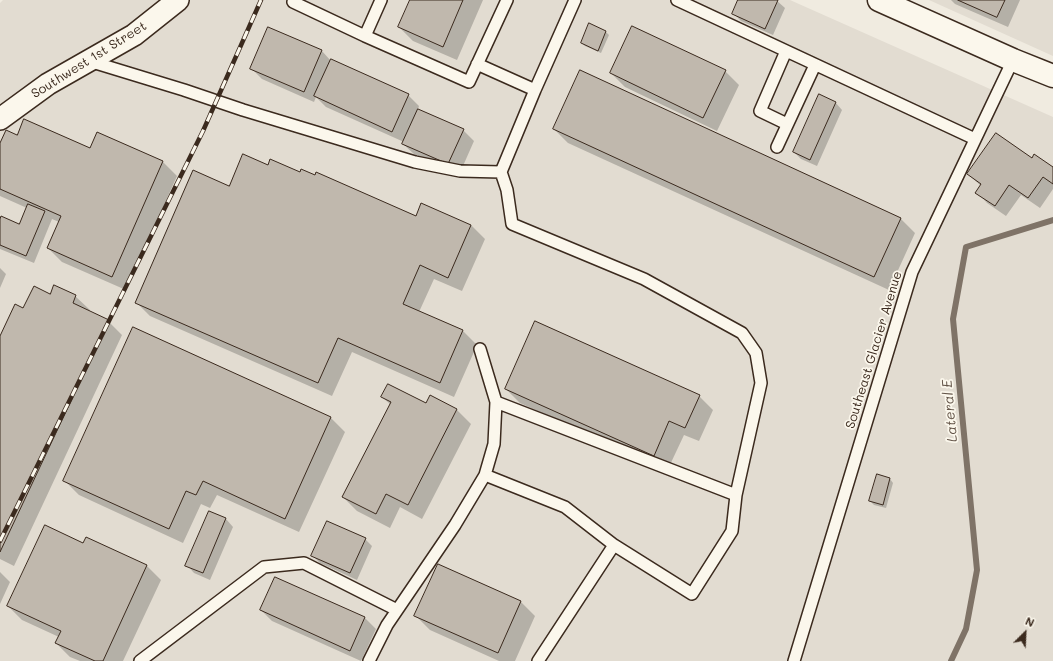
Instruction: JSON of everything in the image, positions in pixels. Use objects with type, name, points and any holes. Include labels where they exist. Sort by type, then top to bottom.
[{"type":"highway","points":[[879,0],[1013,60],[1053,76]]},
{"type":"street","name":"Southwest 1st Street","points":[[0,119],[48,84],[134,35],[178,0]]},
{"type":"lane","points":[[365,36],[381,0]]},
{"type":"lane","points":[[293,2],[469,82],[507,0]]},
{"type":"lane","points":[[485,475],[565,506],[614,545],[692,594],[732,531],[736,495],[761,383],[756,352],[742,333],[644,279],[512,224],[507,190],[501,172],[575,0]]},
{"type":"lane","points":[[677,0],[975,139]]},
{"type":"lane","points":[[786,51],[760,111],[788,124]]},
{"type":"lane","name":"Southeast Glacier Avenue","points":[[794,661],[912,272],[1013,60]]},
{"type":"lane","points":[[88,61],[415,162],[460,172],[501,172]]},
{"type":"lane","points":[[477,64],[535,90]]},
{"type":"lane","points":[[777,147],[815,65]]},
{"type":"lane","points":[[369,661],[387,625],[455,525],[485,475],[494,444],[496,402],[480,349]]},
{"type":"lane","points":[[496,402],[736,495]]},
{"type":"lane","points":[[538,661],[614,545]]},
{"type":"lane","points":[[140,661],[264,567],[304,563],[397,610]]},
{"type":"shaded area","points":[[3,0],[790,0],[1053,117],[1053,661],[0,661],[0,3]]},
{"type":"shaded area","points":[[929,0],[1053,0],[1053,56]]},
{"type":"building","points":[[410,0],[463,0],[443,47],[398,27]]},
{"type":"building","points":[[738,0],[778,0],[765,29],[732,14]]},
{"type":"building","points":[[958,0],[1005,0],[997,17]]},
{"type":"building","points":[[589,23],[606,31],[598,51],[581,43]]},
{"type":"building","points":[[632,26],[726,70],[703,118],[610,73]]},
{"type":"building","points":[[268,27],[322,50],[304,92],[250,69]]},
{"type":"building","points":[[331,59],[409,94],[392,132],[314,96]]},
{"type":"building","points":[[580,70],[901,218],[874,277],[553,129]]},
{"type":"building","points":[[819,94],[836,102],[810,160],[793,152]]},
{"type":"building","points":[[418,109],[464,129],[448,164],[402,144]]},
{"type":"building","points":[[24,119],[90,148],[97,132],[163,161],[112,277],[47,248],[61,216],[0,189],[0,143],[6,130],[17,135]]},
{"type":"building","points":[[996,133],[1032,158],[1034,154],[1053,167],[1053,184],[1043,177],[1028,198],[1009,185],[995,206],[975,193],[981,184],[967,174]]},
{"type":"building","points":[[243,154],[268,165],[270,159],[300,172],[301,169],[315,175],[316,172],[416,216],[421,203],[471,225],[448,278],[420,265],[403,304],[463,330],[440,383],[338,338],[318,383],[135,303],[193,170],[229,186]]},
{"type":"building","points":[[28,204],[45,211],[26,256],[0,245],[0,219],[1,216],[19,224]]},
{"type":"building","points":[[54,285],[76,295],[73,303],[109,320],[0,552],[0,336],[15,304],[23,308],[34,286],[50,294]]},
{"type":"building","points":[[535,321],[700,395],[685,428],[669,421],[654,456],[505,389]]},
{"type":"building","points":[[133,327],[331,417],[285,519],[203,481],[196,495],[186,491],[169,529],[63,481]]},
{"type":"building","points":[[388,384],[426,403],[430,395],[457,409],[408,505],[386,494],[376,514],[342,497],[391,402],[381,397]]},
{"type":"building","points":[[877,474],[890,478],[883,505],[869,501]]},
{"type":"building","points":[[209,511],[226,518],[203,573],[185,566]]},
{"type":"building","points":[[327,521],[366,538],[350,573],[311,556]]},
{"type":"building","points":[[45,525],[83,543],[86,537],[147,565],[103,661],[95,661],[55,643],[61,631],[7,606]]},
{"type":"building","points":[[438,564],[521,601],[498,653],[414,616]]},
{"type":"building","points":[[275,577],[365,617],[350,651],[260,610]]},
{"type":"waterway","name":"Lateral E","points":[[951,661],[966,629],[977,570],[953,319],[966,247],[1053,220]]},
{"type":"railway","points":[[0,541],[203,131],[261,0]]}]
